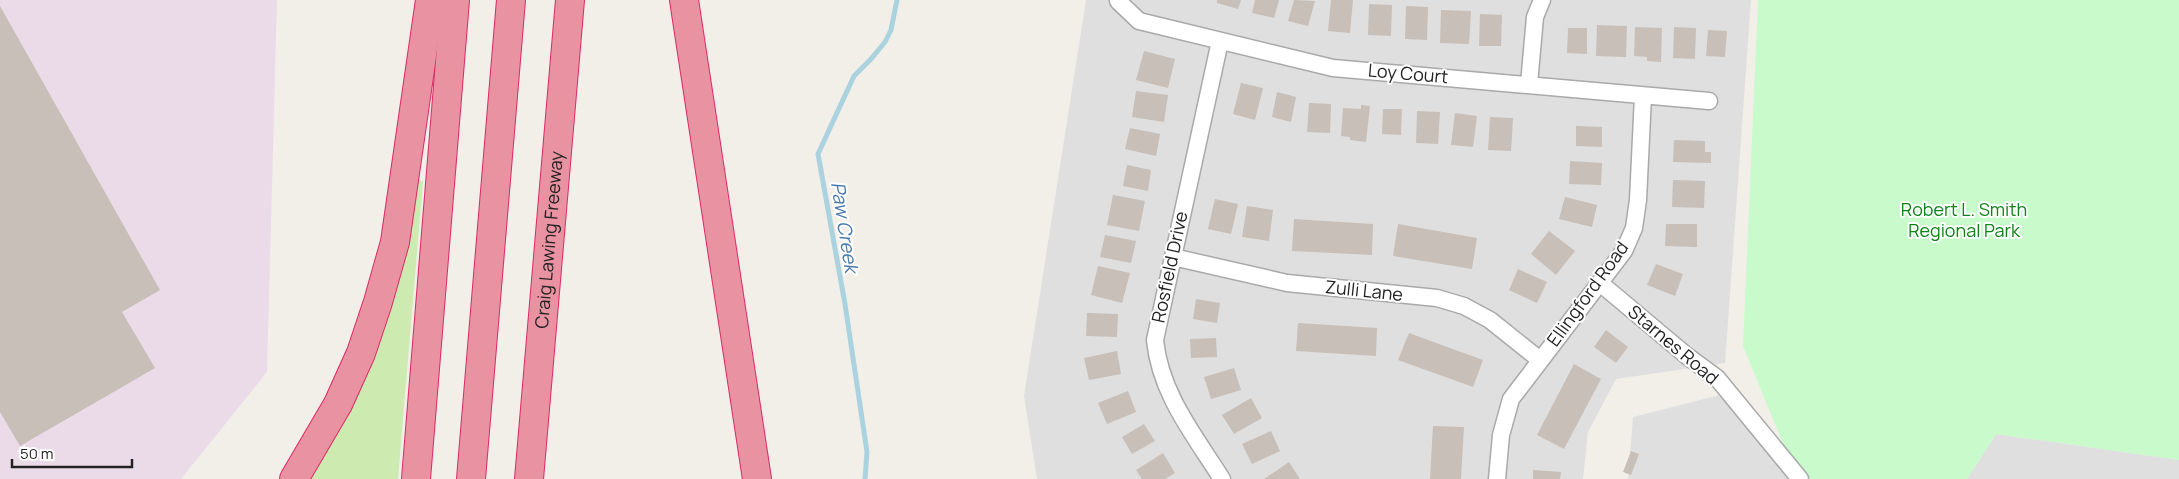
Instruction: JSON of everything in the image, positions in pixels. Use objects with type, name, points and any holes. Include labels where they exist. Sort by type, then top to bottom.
[{"type":"highway","points":[[294,479],[338,404],[361,353],[378,302],[395,242],[430,0]]},
{"type":"highway","points":[[416,479],[456,0]]},
{"type":"highway","points":[[471,479],[511,0]]},
{"type":"highway","name":"Craig Lawing Freeway","points":[[529,479],[570,0]]},
{"type":"highway","points":[[684,0],[758,479]]},
{"type":"highway","points":[[548,479],[559,138]]},
{"type":"street","points":[[1529,84],[1535,17],[1542,0]]},
{"type":"street","name":"Loy Court","points":[[1118,1],[1140,20],[1332,68],[1709,101]]},
{"type":"street","name":"Rosfield Drive","points":[[1220,41],[1155,340],[1157,358],[1172,400],[1222,479]]},
{"type":"street","name":"Ellingford Road","points":[[1497,479],[1505,415],[1511,399],[1624,251],[1634,228],[1638,200],[1643,96]]},
{"type":"street","name":"Zulli Lane","points":[[1173,257],[1287,283],[1437,298],[1464,306],[1490,320],[1540,360]]},
{"type":"street","name":"Starnes Road","points":[[1600,283],[1686,356],[1717,378],[1800,479]]},
{"type":"shaded area","points":[[0,0],[277,0],[267,372],[181,479],[0,479]]},
{"type":"shaded area","points":[[1086,0],[1751,0],[1725,363],[1616,379],[1588,432],[1583,479],[1037,479],[1024,396]]},
{"type":"shaded area","points":[[1728,393],[1813,479],[1628,479],[1633,417]]},
{"type":"shaded area","points":[[1996,434],[2179,460],[2179,479],[1967,479]]},
{"type":"green space","name":"Robert L. Smith Regional Park","points":[[1758,0],[2179,0],[2179,460],[1996,434],[1967,479],[1800,479],[1795,473],[1743,346]]},
{"type":"green space","points":[[416,181],[423,181],[398,479],[304,479]]},
{"type":"building","points":[[1217,0],[1241,0],[1238,9],[1217,3]]},
{"type":"building","points":[[1255,0],[1279,0],[1274,18],[1252,13]]},
{"type":"building","points":[[1294,0],[1315,1],[1308,26],[1288,21]]},
{"type":"building","points":[[1331,0],[1353,0],[1350,33],[1328,31]]},
{"type":"building","points":[[1369,4],[1392,5],[1391,36],[1368,35]]},
{"type":"building","points":[[0,6],[160,290],[122,312],[155,368],[20,446],[0,412]]},
{"type":"building","points":[[1406,6],[1428,7],[1427,40],[1405,39]]},
{"type":"building","points":[[1441,10],[1471,11],[1469,44],[1440,43]]},
{"type":"building","points":[[1480,14],[1502,15],[1501,46],[1479,46]]},
{"type":"building","points":[[1597,25],[1627,26],[1626,57],[1596,56]]},
{"type":"building","points":[[1635,27],[1662,28],[1661,62],[1647,61],[1647,57],[1634,56]]},
{"type":"building","points":[[1674,27],[1696,28],[1695,59],[1673,58]]},
{"type":"building","points":[[1568,28],[1587,28],[1587,54],[1567,53]]},
{"type":"building","points":[[1708,30],[1727,31],[1725,57],[1706,56]]},
{"type":"building","points":[[1144,51],[1175,59],[1168,88],[1136,80]]},
{"type":"building","points":[[1241,83],[1263,88],[1255,120],[1233,114]]},
{"type":"building","points":[[1136,91],[1168,95],[1164,122],[1132,117]]},
{"type":"building","points":[[1277,92],[1296,97],[1291,122],[1272,117]]},
{"type":"building","points":[[1309,103],[1331,104],[1330,133],[1307,132]]},
{"type":"building","points":[[1361,105],[1370,106],[1366,142],[1350,140],[1350,137],[1341,136],[1343,108],[1361,109]]},
{"type":"building","points":[[1383,109],[1402,109],[1401,135],[1382,134]]},
{"type":"building","points":[[1417,111],[1440,112],[1438,144],[1416,143]]},
{"type":"building","points":[[1455,113],[1477,116],[1473,147],[1451,145]]},
{"type":"building","points":[[1490,117],[1513,118],[1511,151],[1488,150]]},
{"type":"building","points":[[1576,126],[1602,127],[1602,147],[1576,146]]},
{"type":"building","points":[[1130,128],[1160,134],[1156,156],[1125,149]]},
{"type":"building","points":[[1674,140],[1705,141],[1705,152],[1711,152],[1711,163],[1673,162]]},
{"type":"building","points":[[1570,161],[1602,163],[1601,185],[1569,184]]},
{"type":"building","points":[[1127,165],[1151,170],[1148,191],[1123,186]]},
{"type":"building","points":[[1673,180],[1705,181],[1704,208],[1672,207]]},
{"type":"building","points":[[1113,195],[1145,201],[1139,231],[1107,225]]},
{"type":"building","points":[[1565,197],[1597,205],[1592,227],[1559,219]]},
{"type":"building","points":[[1215,199],[1238,204],[1231,234],[1208,229]]},
{"type":"building","points":[[1247,206],[1273,210],[1269,241],[1242,237]]},
{"type":"building","points":[[1294,219],[1373,224],[1372,255],[1292,251]]},
{"type":"building","points":[[1398,224],[1477,238],[1472,269],[1393,256]]},
{"type":"building","points":[[1666,224],[1697,224],[1697,247],[1665,246]]},
{"type":"building","points":[[1549,231],[1575,251],[1556,275],[1531,254]]},
{"type":"building","points":[[1105,235],[1136,241],[1131,263],[1100,257]]},
{"type":"building","points":[[1656,264],[1683,274],[1675,296],[1647,285]]},
{"type":"building","points":[[1098,266],[1130,273],[1122,303],[1091,295]]},
{"type":"building","points":[[1518,269],[1547,282],[1537,303],[1509,290]]},
{"type":"building","points":[[1196,299],[1220,303],[1217,323],[1193,319]]},
{"type":"building","points":[[1087,313],[1118,314],[1117,337],[1086,336]]},
{"type":"building","points":[[1298,323],[1377,328],[1376,356],[1296,351]]},
{"type":"building","points":[[1606,330],[1628,347],[1616,363],[1594,347]]},
{"type":"building","points":[[1409,333],[1483,360],[1473,387],[1398,360]]},
{"type":"building","points":[[1216,338],[1217,357],[1191,358],[1190,339]]},
{"type":"building","points":[[1117,351],[1121,374],[1089,380],[1084,358]]},
{"type":"building","points":[[1574,364],[1601,379],[1564,449],[1537,435]]},
{"type":"building","points":[[1234,368],[1241,390],[1211,399],[1204,377]]},
{"type":"building","points":[[1128,391],[1136,412],[1107,424],[1098,403]]},
{"type":"building","points":[[1251,398],[1262,418],[1234,434],[1222,415]]},
{"type":"building","points":[[1144,424],[1155,441],[1132,454],[1122,437]]},
{"type":"building","points":[[1433,426],[1464,427],[1461,479],[1430,479]]},
{"type":"building","points":[[1271,431],[1280,451],[1252,464],[1242,444]]},
{"type":"building","points":[[1631,451],[1639,454],[1631,475],[1623,472]]},
{"type":"building","points":[[1163,453],[1175,473],[1165,479],[1142,479],[1136,470]]},
{"type":"building","points":[[1289,462],[1300,479],[1264,479]]},
{"type":"building","points":[[1533,470],[1561,472],[1560,479],[1533,479]]},
{"type":"waterway","name":"Paw Creek","points":[[865,479],[867,452],[845,304],[818,154],[854,76],[885,42],[891,30],[897,0]]}]
